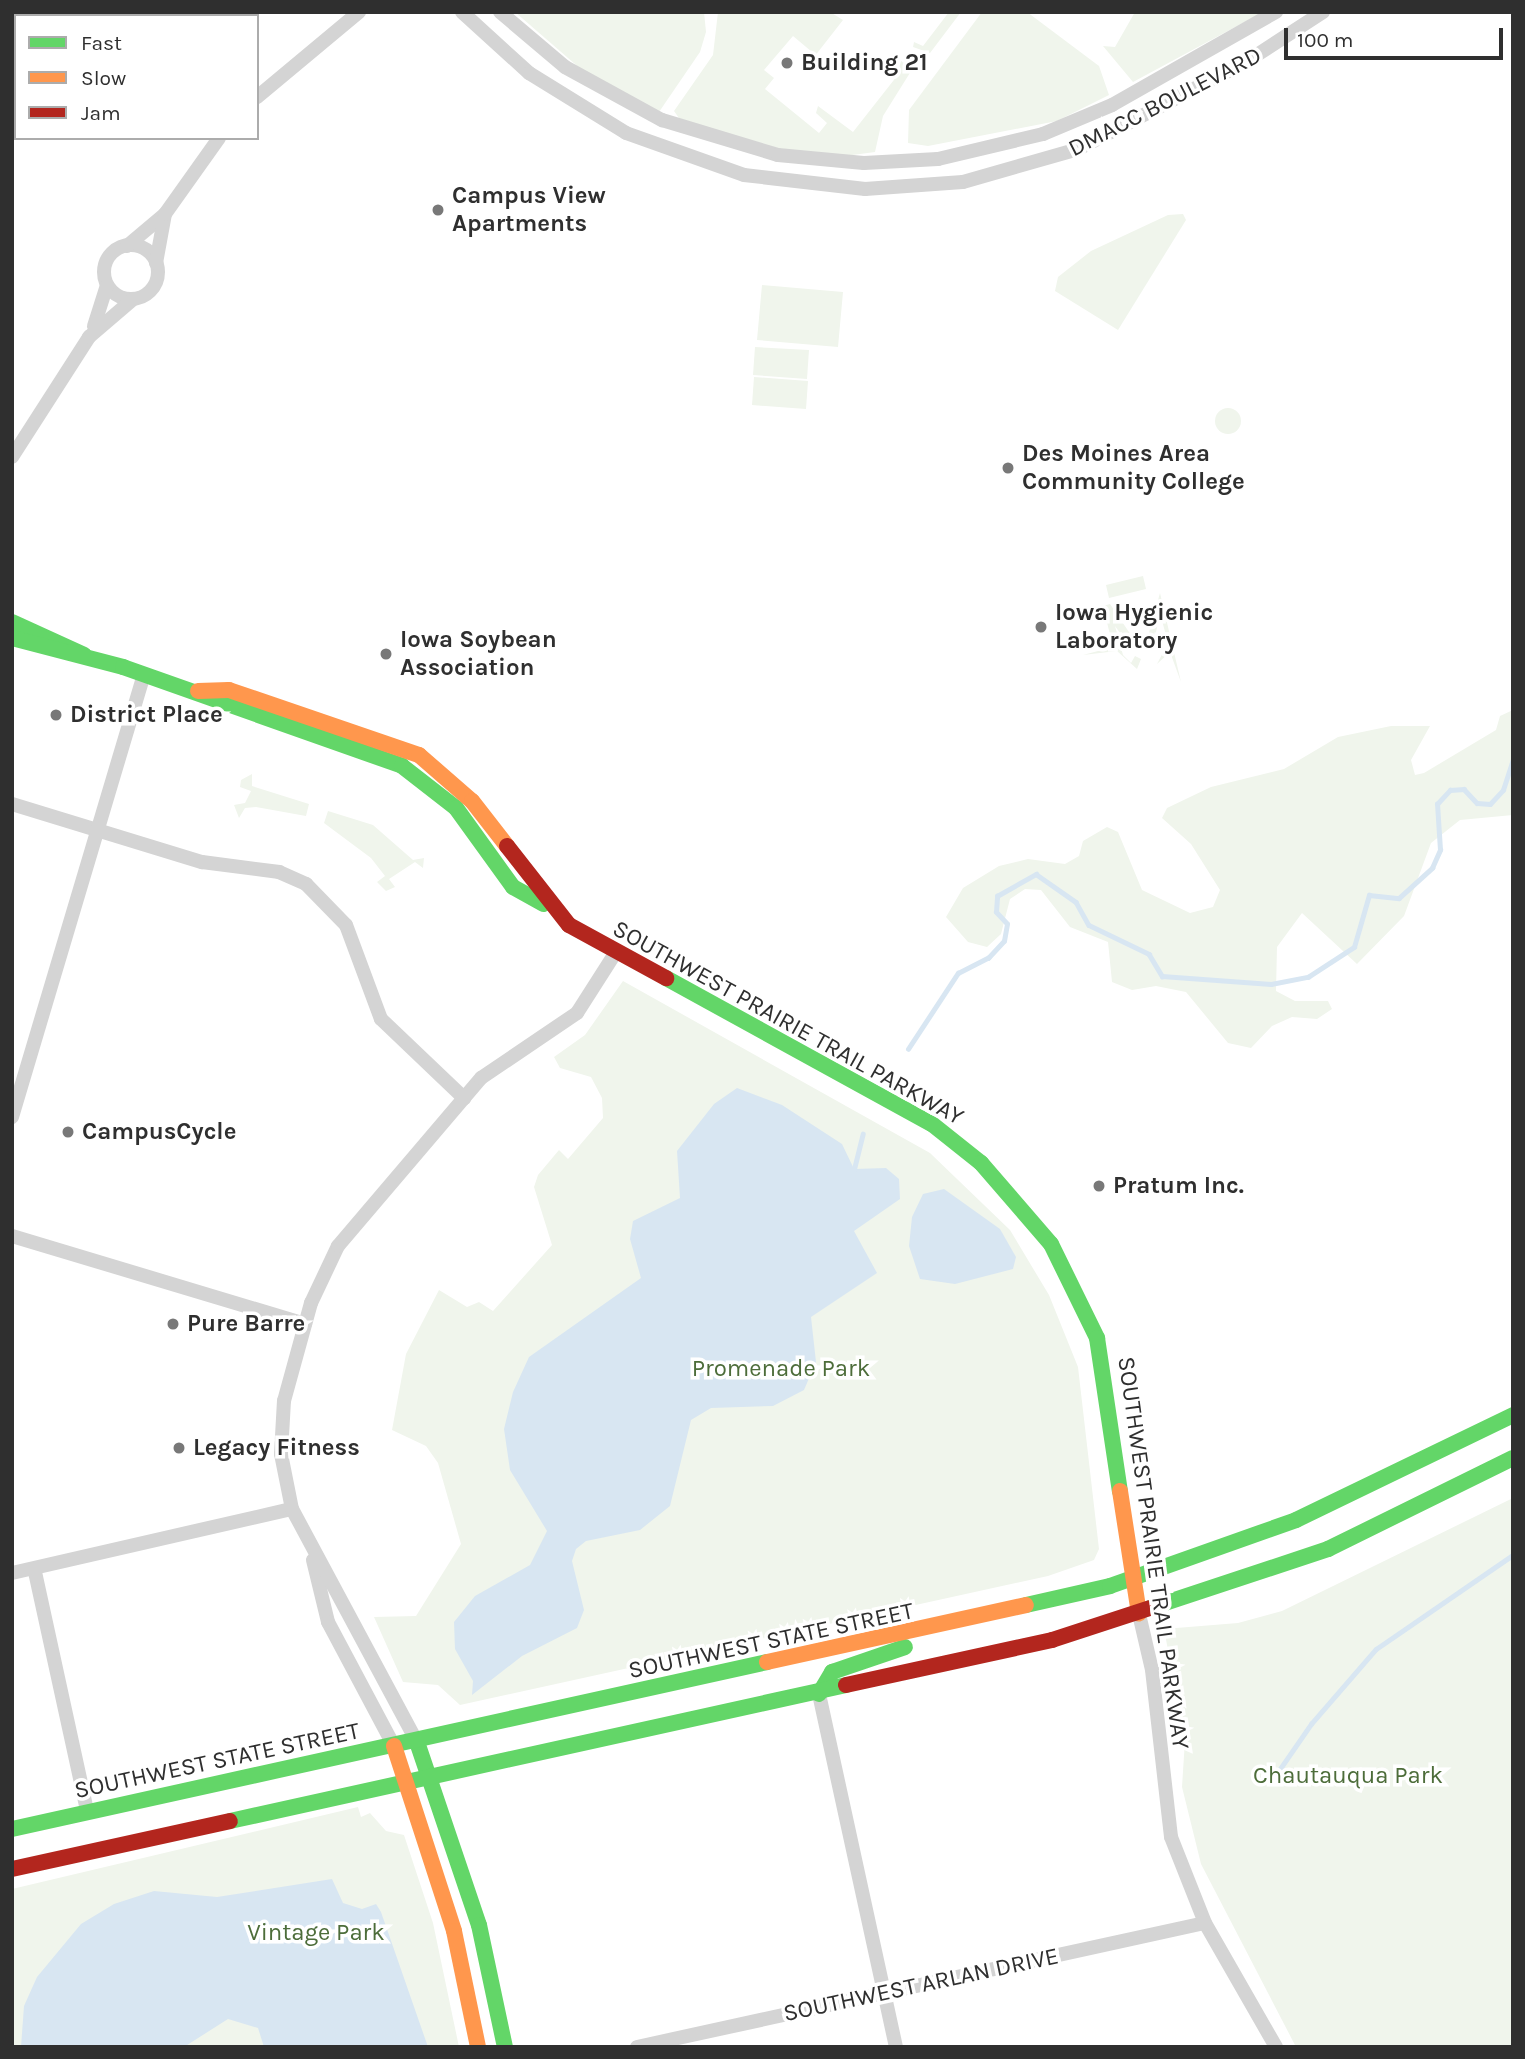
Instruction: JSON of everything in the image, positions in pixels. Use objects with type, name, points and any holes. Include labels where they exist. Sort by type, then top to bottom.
[{"type":"main road","name":"SOUTHWEST PRAIRIE TRAIL PARKWAY","points":[[12,622],[87,657]]},
{"type":"main road","name":"SOUTHWEST PRAIRIE TRAIL PARKWAY","points":[[12,638],[87,657],[198,691],[224,707],[415,774],[456,808],[513,887],[548,906],[616,952],[932,1124],[1027,1212],[1070,1277],[1101,1350],[1139,1614]]},
{"type":"main road","name":"SOUTHWEST STATE STREET","points":[[12,1829],[982,1619],[1132,1580],[1296,1520],[1513,1415]]},
{"type":"main road","points":[[12,1869],[819,1694],[1139,1614],[1328,1549],[1513,1458]]},
{"type":"main road","points":[[819,1694],[832,1671],[982,1619]]},
{"type":"main road","points":[[791,1660],[819,1694]]},
{"type":"main road","points":[[417,1742],[479,1925],[505,2047]]},
{"type":"main road","points":[[394,1746],[454,1931],[478,2047]]},
{"type":"street","points":[[259,95],[359,12]]},
{"type":"street","name":"DMACC BOULEVARD","points":[[462,12],[529,73],[626,133],[744,175],[864,189],[963,182],[1078,149],[1246,62],[1323,12]]},
{"type":"street","name":"DMACC BOULEVARD","points":[[500,12],[565,67],[662,120],[778,155],[864,163],[948,157],[1043,134],[1112,105],[1276,12]]},
{"type":"street","points":[[12,457],[89,337],[107,285],[106,262],[165,214],[218,140]]},
{"type":"street","points":[[89,337],[155,284],[165,214]]},
{"type":"street","points":[[127,246],[144,249],[156,263]]},
{"type":"street","points":[[107,285],[132,300]]},
{"type":"street","points":[[12,1117],[144,675]]},
{"type":"street","points":[[12,804],[202,862],[279,872],[324,896],[346,925],[381,1019],[464,1098]]},
{"type":"street","points":[[417,1742],[312,1552],[292,1509],[280,1430],[305,1324],[338,1247],[464,1098],[499,1062],[577,1013],[616,952]]},
{"type":"street","points":[[12,1236],[305,1324]]},
{"type":"street","points":[[12,1573],[35,1572],[292,1509]]},
{"type":"street","points":[[312,1552],[328,1622],[394,1746]]},
{"type":"street","points":[[35,1572],[88,1811]]},
{"type":"street","name":"SOUTHWEST PRAIRIE TRAIL PARKWAY","points":[[1139,1614],[1152,1670],[1171,1837],[1205,1923],[1276,2047]]},
{"type":"street","points":[[819,1694],[896,2047]]},
{"type":"street","name":"SOUTHWEST ARLAN DRIVE","points":[[637,2047],[1205,1923]]},
{"type":"green space","points":[[515,12],[704,12],[706,32],[700,52],[659,112],[583,71]]},
{"type":"green space","points":[[718,12],[830,12],[843,20],[811,61],[812,52],[793,36],[764,70],[774,78],[765,89],[819,133],[827,123],[816,113],[818,106],[853,132],[897,76],[901,61],[913,68],[883,116],[875,152],[845,156],[781,149],[681,121],[674,111],[713,55]]},
{"type":"green space","points":[[949,12],[961,12],[930,53],[913,47],[914,42],[923,46]]},
{"type":"green space","points":[[982,12],[1027,12],[1099,66],[1109,95],[1057,121],[928,146],[908,143],[909,110]]},
{"type":"green space","points":[[1135,12],[1263,12],[1133,82],[1103,46],[1115,47]]},
{"type":"green space","points":[[1183,214],[1186,220],[1118,330],[1055,291],[1058,277],[1091,251],[1168,215]]},
{"type":"green space","points":[[762,285],[843,292],[838,347],[757,340]]},
{"type":"green space","points":[[755,347],[809,350],[807,379],[753,375]]},
{"type":"green space","points":[[754,377],[808,381],[806,409],[752,405]]},
{"type":"green space","points":[[1228,408],[1237,412],[1241,421],[1237,430],[1228,434],[1219,430],[1215,421],[1219,412]]},
{"type":"green space","points":[[1143,576],[1146,589],[1109,598],[1106,585]]},
{"type":"green space","points":[[1160,593],[1181,682],[1170,652],[1157,664],[1168,643],[1160,613],[1155,637],[1148,636]]},
{"type":"green space","points":[[1110,604],[1131,635],[1125,640],[1115,626],[1123,655],[1131,663],[1135,656],[1141,659],[1137,669],[1117,651],[1083,655],[1113,647],[1103,606]]},
{"type":"green space","points":[[1513,710],[1513,815],[1460,820],[1431,843],[1404,916],[1357,964],[1302,913],[1277,947],[1276,991],[1295,1001],[1328,1001],[1332,1009],[1317,1019],[1292,1017],[1272,1026],[1251,1048],[1228,1043],[1186,992],[1156,986],[1132,990],[1112,982],[1108,942],[1070,927],[1041,890],[1025,889],[1010,899],[1001,934],[987,947],[968,942],[946,917],[963,888],[999,866],[1028,859],[1065,864],[1079,856],[1083,841],[1107,827],[1118,832],[1142,890],[1190,913],[1213,907],[1220,890],[1191,844],[1162,818],[1167,808],[1211,787],[1284,769],[1338,737],[1391,726],[1430,726],[1411,760],[1415,775],[1424,773],[1496,730],[1500,716]]},
{"type":"green space","points":[[252,774],[252,786],[309,804],[306,816],[256,807],[245,808],[239,818],[234,805],[245,803],[251,791],[240,787],[241,780]]},
{"type":"green space","points":[[328,811],[373,825],[413,860],[424,858],[423,868],[415,862],[389,879],[395,887],[386,891],[377,882],[385,876],[371,858],[324,823]]},
{"type":"green space","name":"Promenade Park","points":[[623,981],[930,1153],[1010,1230],[1049,1295],[1078,1367],[1099,1549],[1094,1560],[1048,1576],[460,1705],[438,1685],[403,1682],[374,1617],[416,1616],[461,1544],[438,1463],[426,1446],[392,1430],[406,1354],[439,1290],[467,1307],[479,1302],[493,1311],[552,1245],[534,1187],[538,1175],[559,1150],[568,1159],[603,1118],[602,1098],[591,1077],[560,1068],[554,1057],[585,1035]]},
{"type":"green space","name":"Chautauqua Park","points":[[1513,1498],[1513,2047],[1296,2047],[1201,1864],[1182,1787],[1185,1740],[1164,1629],[1238,1623],[1282,1611]]},
{"type":"green space","name":"Vintage Park","points":[[358,1807],[361,1817],[370,1813],[386,1831],[404,1835],[433,1923],[459,2047],[12,2047],[12,1889]]},
{"type":"shaded area","points":[[737,1088],[782,1105],[842,1144],[854,1169],[886,1168],[899,1179],[900,1199],[854,1231],[877,1273],[811,1317],[816,1362],[804,1390],[773,1406],[711,1408],[691,1420],[670,1506],[640,1530],[586,1541],[576,1549],[572,1561],[584,1610],[577,1628],[522,1656],[472,1695],[473,1681],[455,1649],[454,1622],[475,1596],[530,1565],[547,1531],[510,1470],[504,1429],[513,1392],[529,1357],[641,1278],[630,1239],[633,1221],[680,1198],[677,1151],[714,1104]]},
{"type":"shaded area","points":[[944,1189],[1000,1229],[1016,1257],[1013,1269],[955,1284],[920,1279],[909,1246],[912,1217],[923,1194]]},
{"type":"shaded area","name":"Vintage Park","points":[[332,1879],[343,1903],[362,1909],[376,1904],[381,1912],[428,2047],[264,2047],[258,2028],[228,2019],[184,2047],[21,2047],[24,2006],[37,1977],[81,1924],[114,1904],[154,1891],[217,1897]]},
{"type":"waterway","points":[[908,1049],[958,973],[988,958],[1004,941],[1007,924],[996,912],[997,896],[1036,874],[1076,902],[1089,925],[1149,954],[1162,976],[1271,984],[1308,977],[1354,947],[1369,895],[1399,898],[1432,868],[1440,850],[1437,804],[1450,790],[1464,789],[1477,803],[1490,804],[1503,790],[1513,759]]},
{"type":"waterway","points":[[854,1169],[863,1134]]},
{"type":"waterway","points":[[1273,1779],[1311,1724],[1376,1649],[1513,1555]]},
{"type":"traffic: fast","points":[[12,622],[84,655]]},
{"type":"traffic: fast","points":[[12,638],[123,667],[402,766],[456,808],[513,887],[544,904]]},
{"type":"traffic: fast","points":[[666,978],[932,1124],[981,1163],[1051,1244],[1097,1338],[1120,1491]]},
{"type":"traffic: fast","points":[[1026,1605],[1110,1586],[1296,1520],[1513,1415]]},
{"type":"traffic: fast","points":[[1150,1608],[1328,1549],[1513,1458]]},
{"type":"traffic: fast","points":[[819,1694],[832,1672],[905,1647]]},
{"type":"traffic: fast","points":[[12,1829],[767,1662]]},
{"type":"traffic: fast","points":[[230,1821],[846,1685]]},
{"type":"traffic: fast","points":[[417,1742],[479,1925],[505,2047]]},
{"type":"traffic: slow","points":[[198,691],[229,690],[419,755],[472,801],[507,846]]},
{"type":"traffic: slow","points":[[1120,1491],[1139,1614]]},
{"type":"traffic: slow","points":[[767,1662],[1026,1605]]},
{"type":"traffic: slow","points":[[394,1746],[454,1931],[478,2047]]},
{"type":"traffic: jam","points":[[507,846],[569,925],[666,978]]},
{"type":"traffic: jam","points":[[846,1685],[1052,1640],[1150,1608]]},
{"type":"traffic: jam","points":[[12,1869],[230,1821]]},
{"type":"place","name":"Building 21","points":[[787,63]]},
{"type":"place","name":"Campus View Apartments","points":[[438,210]]},
{"type":"place","name":"Des Moines Area Community College","points":[[1008,468]]},
{"type":"place","name":"Iowa Hygienic Laboratory","points":[[1041,627]]},
{"type":"place","name":"Iowa Soybean Association","points":[[386,654]]},
{"type":"place","name":"District Place","points":[[56,715]]},
{"type":"place","name":"CampusCycle","points":[[68,1132]]},
{"type":"place","name":"Pratum Inc.","points":[[1099,1186]]},
{"type":"place","name":"Pure Barre","points":[[173,1324]]},
{"type":"place","name":"Legacy Fitness","points":[[179,1448]]}]
